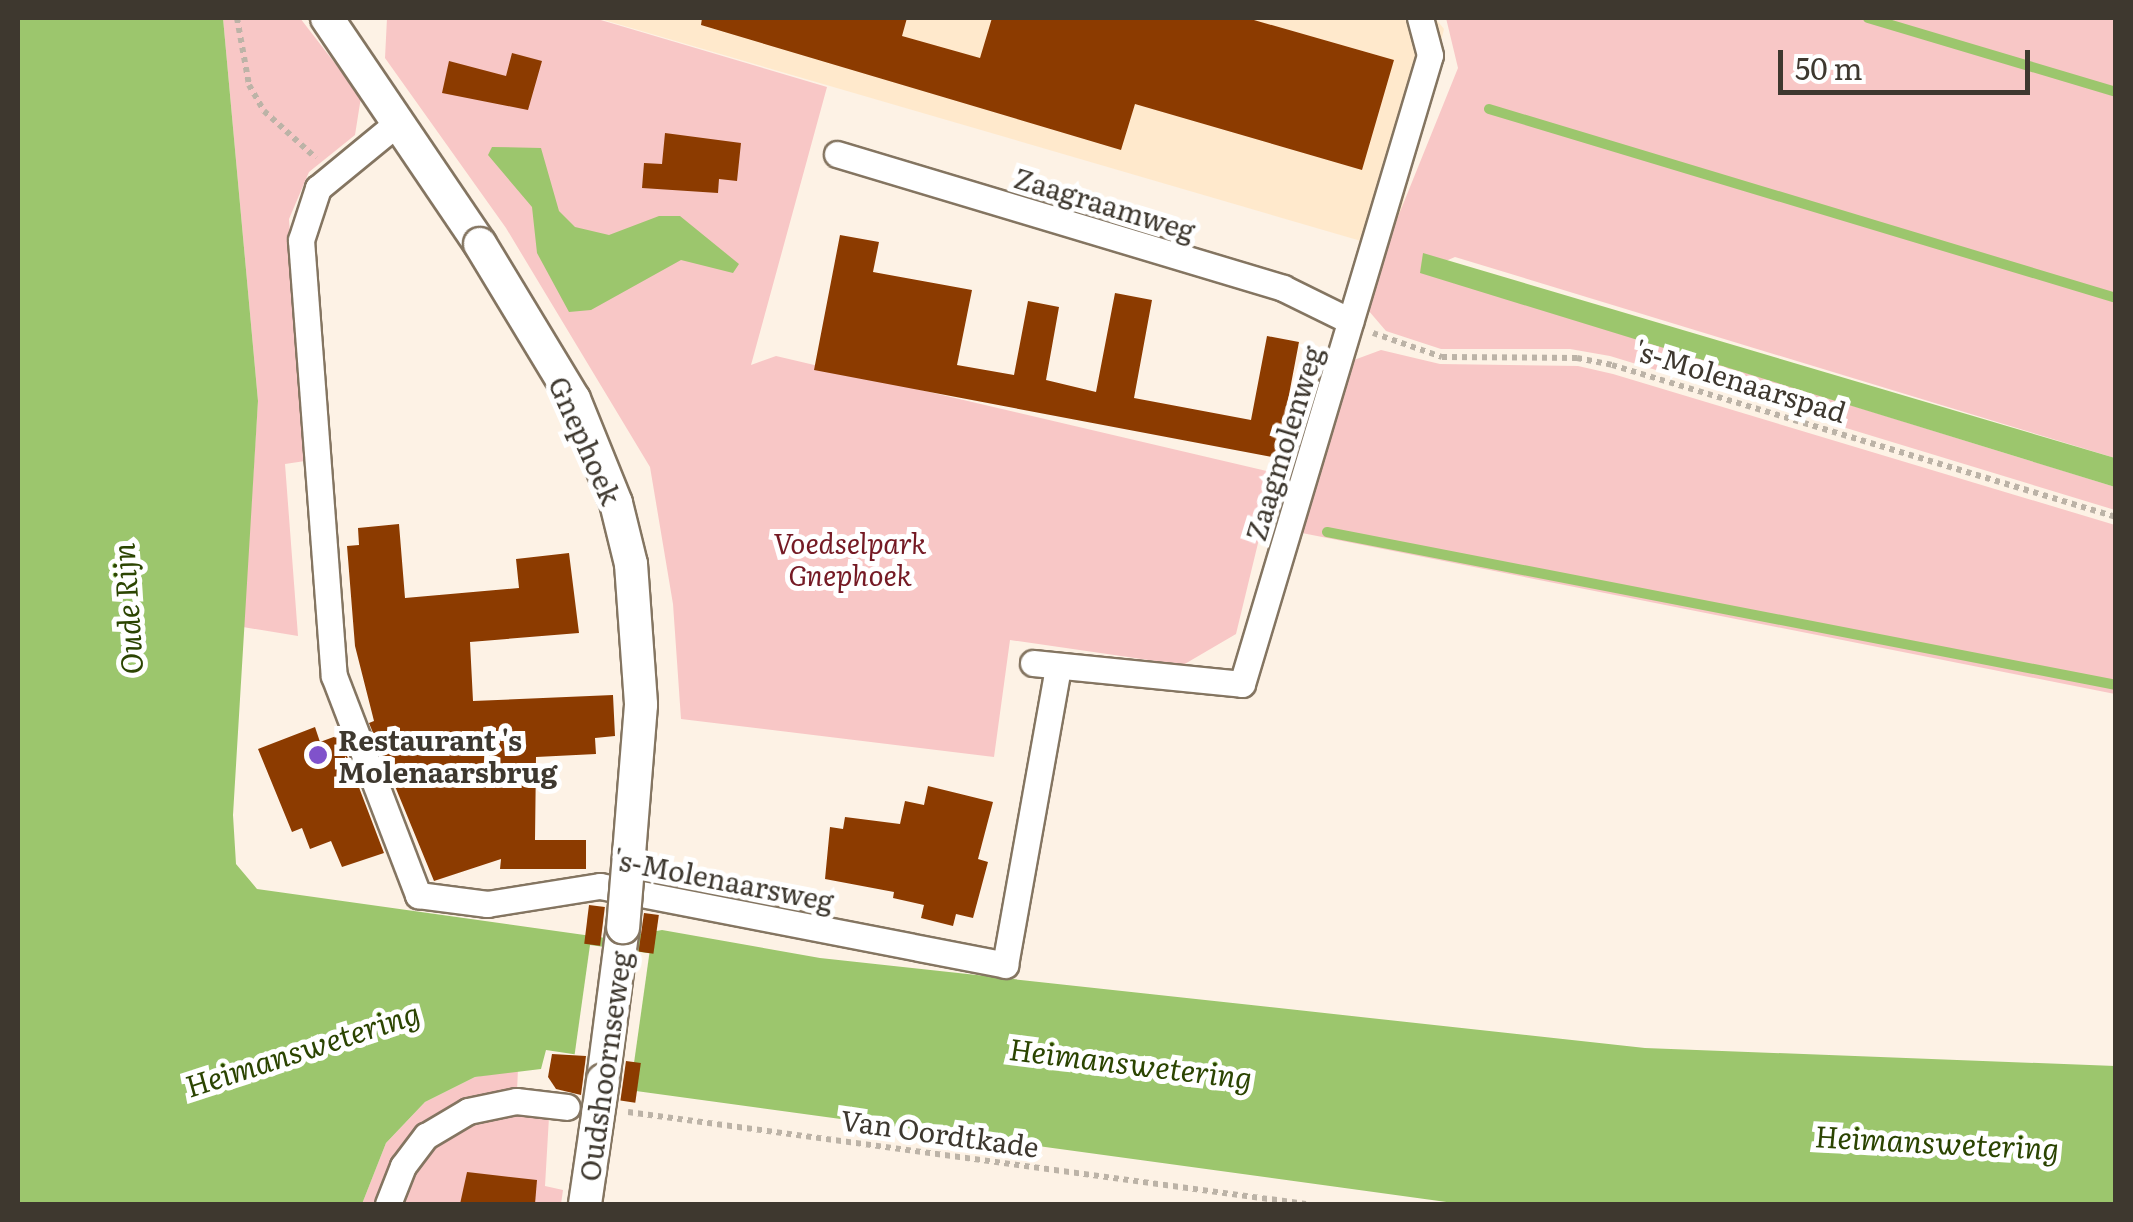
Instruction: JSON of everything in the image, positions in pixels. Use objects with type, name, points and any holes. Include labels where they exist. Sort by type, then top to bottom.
[{"type":"street","name":"Gnephoek","points":[[327,18],[480,244],[574,399],[616,503],[631,564],[641,705],[623,927]]},
{"type":"street","name":"Zaagmolenweg","points":[[1045,666],[1242,684],[1430,55],[1420,18]]},
{"type":"street","name":"'s-Molenaarsweg","points":[[396,124],[334,172],[306,212],[301,240],[334,676],[418,895],[487,904],[600,886],[1005,966],[1045,666]]},
{"type":"street","name":"Zaagraamweg","points":[[837,154],[1283,288],[1350,320]]},
{"type":"street","name":"Oudshoornseweg","points":[[584,1204],[623,927]]},
{"type":"street","points":[[388,1204],[403,1166],[426,1136],[468,1111],[516,1101],[566,1107]]},
{"type":"path","points":[[237,18],[249,86],[264,111],[334,172]]},
{"type":"path","name":"'s-Molenaarspad","points":[[1350,320],[1382,339],[1442,357],[1578,358],[1612,365],[2116,517]]},
{"type":"path","name":"Van Oordtkade","points":[[566,1107],[667,1115],[1306,1204]]},
{"type":"shaded area","points":[[597,18],[1435,18],[1444,29],[1392,250]]},
{"type":"green space","points":[[223,18],[300,18],[361,97],[355,135],[309,172],[289,219],[305,461],[285,464],[298,636],[243,627],[258,401]]},
{"type":"green space","name":"Voedselpark Gnephoek","points":[[387,18],[594,18],[827,87],[751,365],[776,356],[1275,473],[1236,634],[1183,665],[1010,640],[994,757],[681,719],[673,604],[650,467],[506,228],[385,58]]},
{"type":"green space","points":[[1446,18],[2115,18],[2115,458],[1455,257],[1420,272],[2115,487],[2115,510],[1610,356],[1570,349],[1441,349],[1386,331],[1368,310],[1387,244],[1458,68]]},
{"type":"green space","points":[[1381,350],[1440,364],[1578,366],[1613,374],[2115,525],[2115,694],[1302,533],[1354,360]]},
{"type":"green space","points":[[518,1069],[517,1091],[460,1101],[379,1204],[362,1204],[386,1143],[425,1102],[475,1077]]},
{"type":"green space","points":[[500,1112],[549,1117],[545,1186],[563,1190],[561,1204],[396,1204],[433,1144]]},
{"type":"water","points":[[18,18],[223,18],[258,401],[233,815],[236,864],[257,889],[613,939],[662,930],[820,958],[1645,1048],[2115,1066],[2115,1204],[1461,1204],[636,1091],[639,1064],[546,1050],[541,1069],[475,1077],[425,1102],[386,1143],[362,1204],[18,1204]]},
{"type":"water","points":[[492,147],[541,148],[559,211],[575,227],[609,235],[659,216],[680,216],[739,264],[733,273],[681,260],[591,310],[569,312],[537,253],[532,207],[488,155]]},
{"type":"water","points":[[1423,253],[2115,458],[2115,487],[1420,273]]},
{"type":"pier","points":[[590,945],[649,953],[634,1063],[575,1055]]},
{"type":"building","points":[[702,18],[907,18],[902,36],[980,58],[992,18],[1247,18],[1394,60],[1362,170],[1135,104],[1121,150],[701,25]]},
{"type":"building","points":[[512,53],[542,61],[528,110],[442,93],[449,61],[506,76]]},
{"type":"building","points":[[665,133],[741,143],[737,181],[719,179],[718,193],[642,188],[644,163],[662,164]]},
{"type":"building","points":[[840,235],[879,242],[873,272],[972,290],[957,365],[1014,375],[1028,301],[1059,307],[1046,380],[1096,392],[1115,293],[1152,300],[1134,398],[1251,420],[1267,336],[1299,342],[1277,458],[814,370]]},
{"type":"building","points":[[399,524],[405,598],[519,588],[516,559],[569,553],[579,633],[470,642],[473,701],[613,695],[615,736],[595,738],[596,754],[536,757],[535,840],[586,840],[586,869],[500,869],[501,859],[434,881],[369,723],[374,721],[355,646],[347,546],[359,545],[358,528]]},
{"type":"building","points":[[315,727],[320,742],[339,735],[384,853],[342,867],[331,841],[310,849],[302,828],[292,832],[258,749]]},
{"type":"building","points":[[928,786],[993,802],[978,859],[988,862],[973,918],[956,914],[953,926],[921,918],[924,905],[893,898],[894,892],[825,879],[830,827],[843,829],[845,817],[900,824],[905,801],[924,805]]},
{"type":"building","points":[[589,905],[605,907],[600,946],[584,944]]},
{"type":"building","points":[[644,913],[659,915],[653,954],[639,952]]},
{"type":"building","points":[[552,1054],[586,1056],[581,1095],[556,1089],[548,1077]]},
{"type":"building","points":[[626,1061],[641,1063],[635,1103],[620,1101]]},
{"type":"building","points":[[467,1172],[537,1180],[535,1204],[460,1204]]},
{"type":"waterway","points":[[1868,18],[2116,92]]},
{"type":"waterway","points":[[1489,109],[2116,298]]},
{"type":"waterway","points":[[1327,532],[2116,685]]},
{"type":"place","name":"Restaurant 's Molenaarsbrug","points":[[318,755]]},
{"type":"water label","name":"Oude Rijn","points":[[126,609]]},
{"type":"water label","name":"Heimanswetering","points":[[302,1048]]},
{"type":"water label","name":"Heimanswetering","points":[[1131,1062]]},
{"type":"water label","name":"Heimanswetering","points":[[1937,1141]]}]
